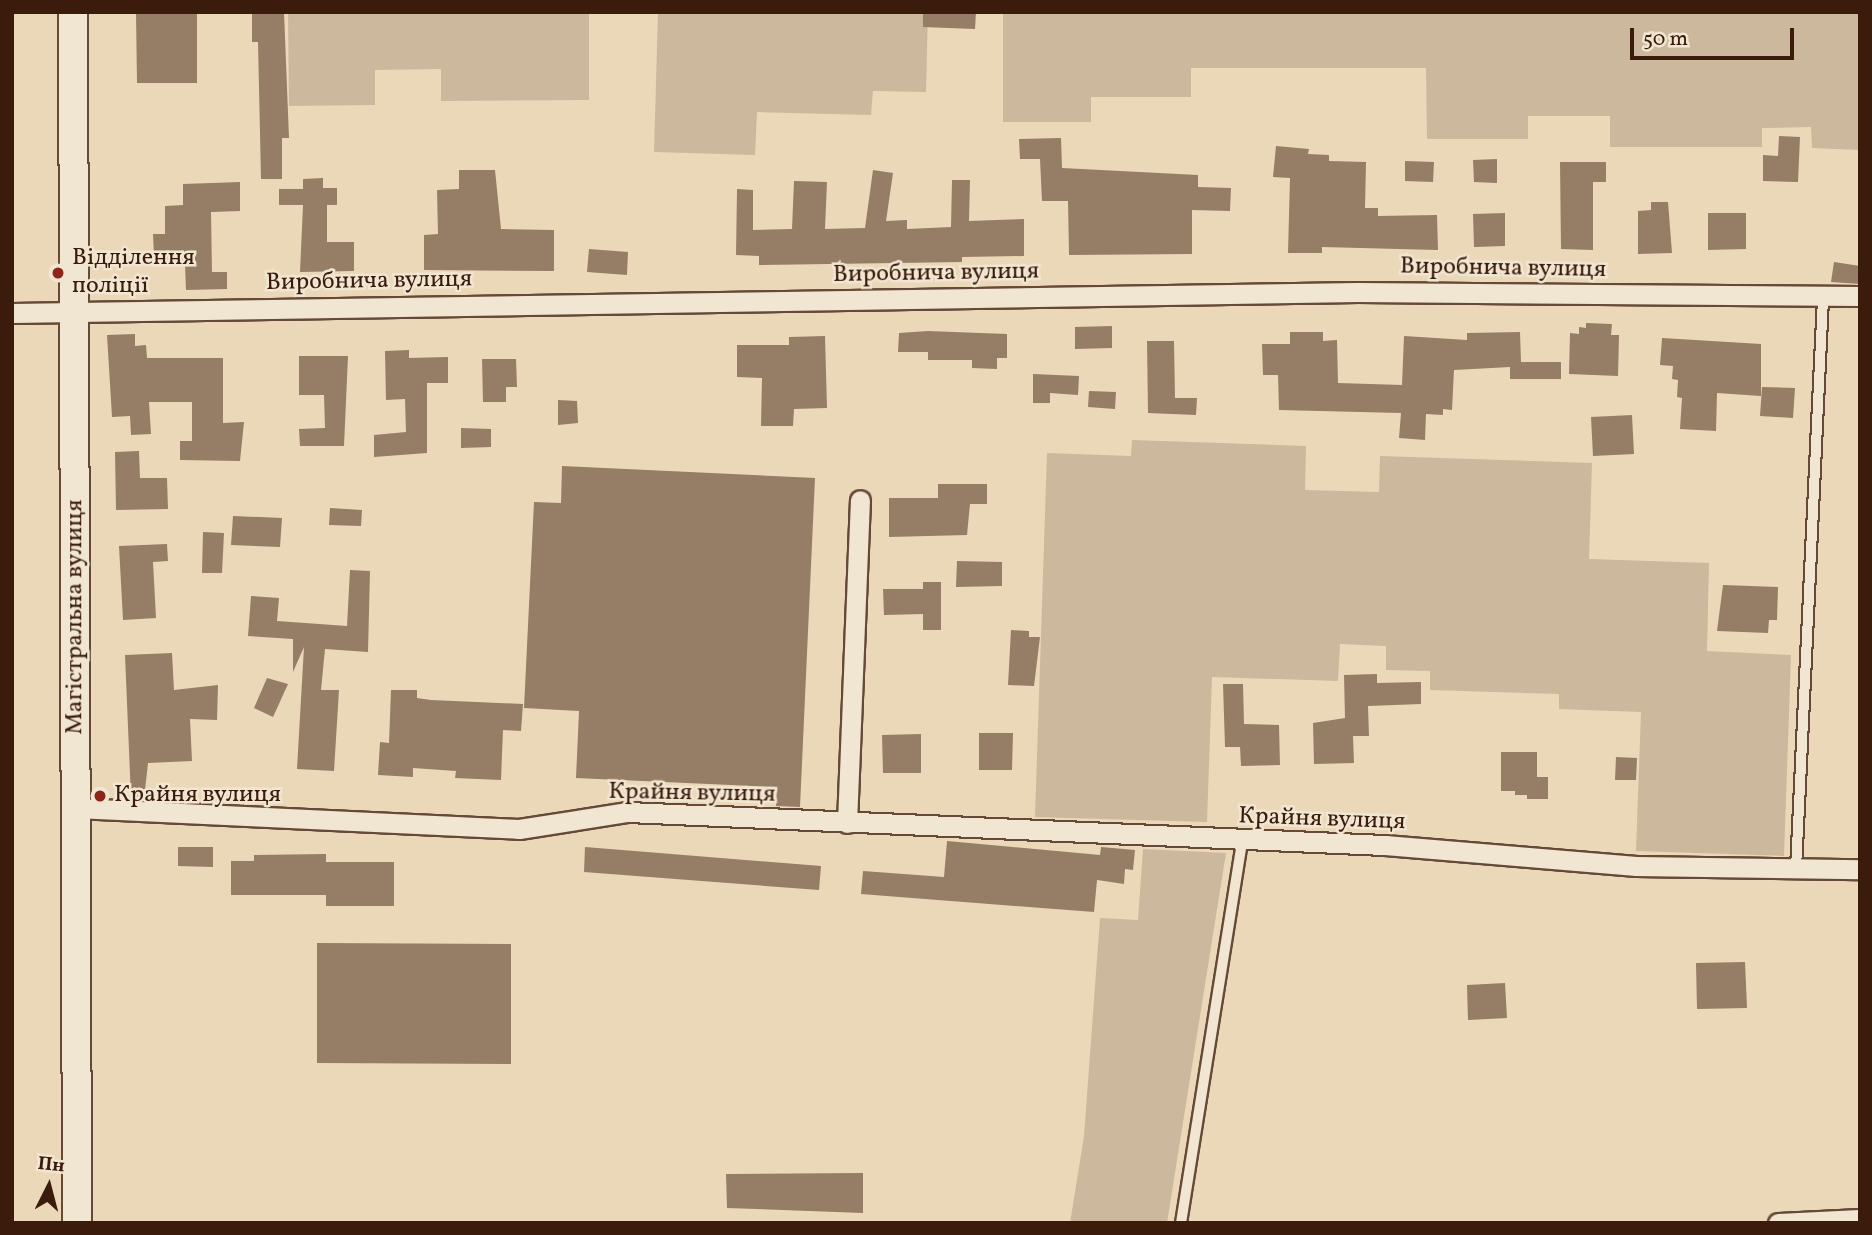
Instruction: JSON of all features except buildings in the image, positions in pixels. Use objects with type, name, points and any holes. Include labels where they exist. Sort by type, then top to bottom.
[{"type":"street","name":"Магістральна вулиця","points":[[73,12],[77,1223]]},
{"type":"street","name":"Виробнича вулиця","points":[[12,313],[1358,292],[1823,299],[1860,296]]},
{"type":"street","points":[[847,823],[860,500]]},
{"type":"street","name":"Крайня вулиця","points":[[76,808],[519,829],[628,812],[1242,842],[1385,845],[1636,866],[1860,869]]},
{"type":"street","points":[[1778,1223],[1860,1219]]},
{"type":"lane","points":[[1796,869],[1823,299]]},
{"type":"lane","points":[[1181,1223],[1242,842]]},
{"type":"shaded area","points":[[288,12],[589,12],[589,100],[441,101],[441,69],[375,70],[375,105],[289,106]]},
{"type":"shaded area","points":[[658,12],[928,12],[926,92],[873,91],[871,115],[757,112],[755,155],[654,152]]},
{"type":"shaded area","points":[[1003,12],[1860,12],[1860,150],[1812,148],[1811,127],[1762,128],[1762,147],[1610,147],[1610,116],[1528,116],[1528,139],[1427,139],[1426,68],[1191,68],[1191,97],[1091,97],[1091,122],[1003,122]]},
{"type":"shaded area","points":[[1132,440],[1306,446],[1305,490],[1379,492],[1380,456],[1592,463],[1589,559],[1709,563],[1707,651],[1791,655],[1784,856],[1636,851],[1641,712],[1559,709],[1559,694],[1430,690],[1430,671],[1386,670],[1386,646],[1340,644],[1338,681],[1212,677],[1207,822],[1035,817],[1047,453],[1131,456]]},
{"type":"shaded area","points":[[1143,849],[1226,853],[1167,1223],[1070,1223],[1084,1136],[1100,918],[1138,920]]},
{"type":"place","name":"Відділення поліції","points":[[58,273]]},
{"type":"place","name":"Крайня вулиця","points":[[100,796]]}]
